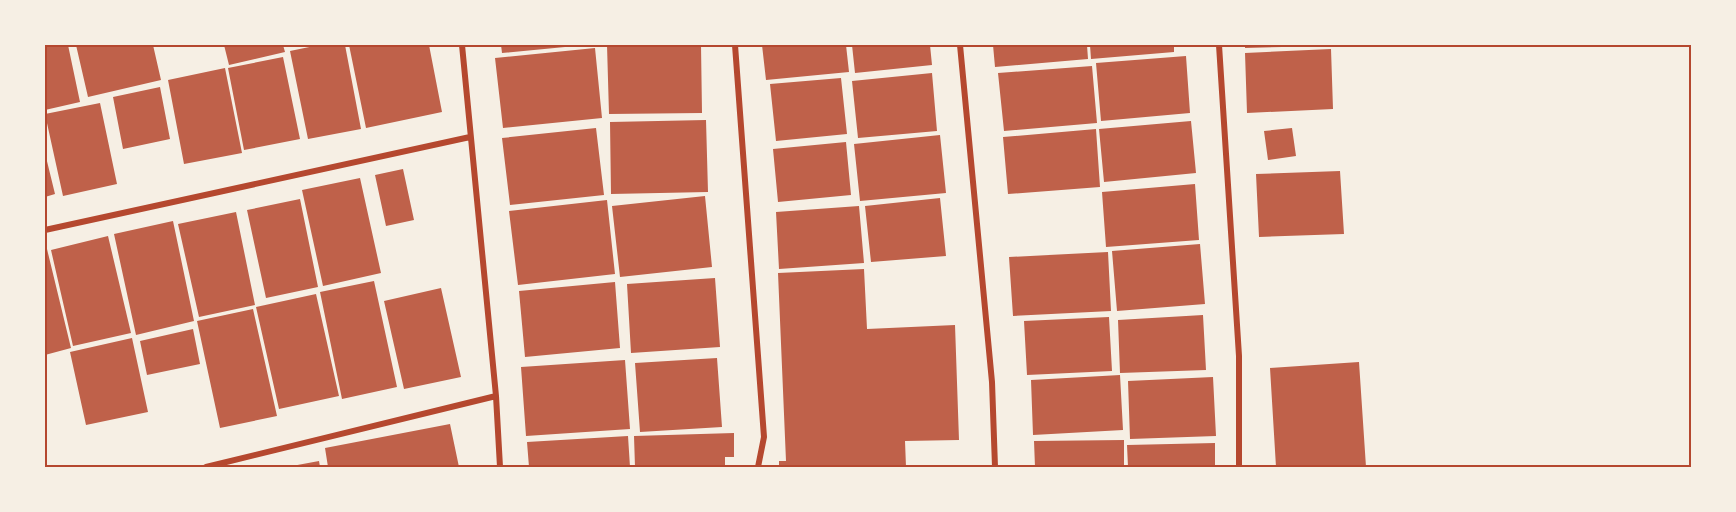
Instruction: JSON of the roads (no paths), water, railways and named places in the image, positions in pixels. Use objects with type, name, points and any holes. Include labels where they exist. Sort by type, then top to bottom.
[{"type":"street","points":[[462,45],[496,396],[500,467]]},
{"type":"street","points":[[735,45],[764,437],[758,467]]},
{"type":"street","points":[[960,45],[992,382],[995,467]]},
{"type":"street","points":[[1219,45],[1239,356],[1239,467]]},
{"type":"street","points":[[45,230],[470,137]]},
{"type":"street","points":[[206,467],[496,396]]}]
